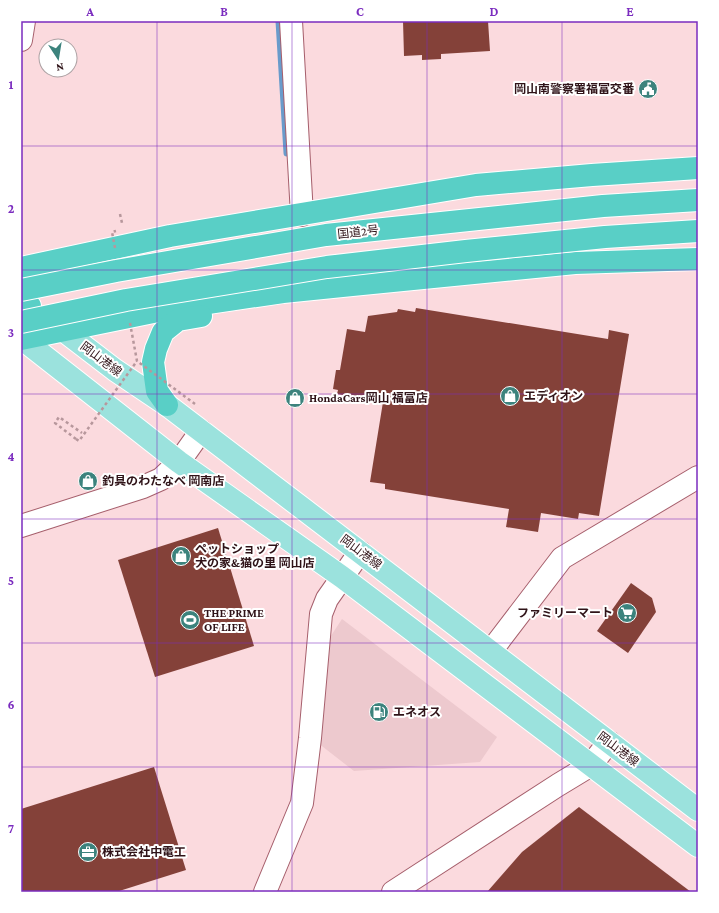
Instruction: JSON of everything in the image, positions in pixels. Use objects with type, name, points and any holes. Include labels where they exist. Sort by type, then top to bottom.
[{"type":"highway","points":[[21,268],[170,236],[476,185],[698,168]]},
{"type":"highway","name":"国道2号","points":[[22,317],[116,271],[326,236],[603,206],[698,200]]},
{"type":"highway","points":[[22,317],[327,267],[605,237],[698,231]]},
{"type":"highway","points":[[22,317],[63,330],[168,309],[283,292],[575,263],[698,259]]},
{"type":"highway","points":[[167,405],[157,391],[153,362],[156,349],[163,332],[178,320],[317,298],[352,285]]},
{"type":"main road","name":"岡山港線","points":[[22,317],[63,330],[115,370],[167,405],[698,810]]},
{"type":"main road","points":[[22,317],[179,462],[342,577],[698,846]]},
{"type":"street","points":[[21,40],[24,21]]},
{"type":"street","points":[[291,21],[302,215]]},
{"type":"street","points":[[21,526],[143,487],[161,479],[179,462],[201,431]]},
{"type":"street","points":[[491,651],[562,558],[698,477]]},
{"type":"street","points":[[265,892],[302,803],[321,614],[327,598],[360,552]]},
{"type":"street","points":[[393,892],[591,765],[609,742]]},
{"type":"path","points":[[120,214],[122,223]]},
{"type":"path","points":[[82,432],[59,417],[56,423],[79,441],[137,361],[195,404]]},
{"type":"shaded area","points":[[342,619],[497,737],[480,762],[354,771],[318,743],[325,645]]},
{"type":"building","points":[[403,21],[488,21],[490,51],[441,54],[441,59],[422,60],[422,55],[404,56]]},
{"type":"building","points":[[416,308],[608,339],[609,330],[629,334],[599,516],[579,513],[578,519],[541,513],[538,532],[506,527],[509,509],[385,489],[385,484],[370,482],[383,402],[337,394],[338,390],[333,389],[336,370],[340,370],[347,329],[365,332],[368,316],[397,312],[398,309],[415,312]]},
{"type":"building","points":[[218,528],[254,646],[155,677],[118,560]]},
{"type":"building","points":[[631,583],[652,598],[656,612],[628,653],[597,631]]},
{"type":"building","points":[[154,767],[186,870],[116,892],[21,892],[21,809]]},
{"type":"building","points":[[579,807],[691,892],[487,892],[522,852]]},
{"type":"waterway","points":[[279,21],[287,153]]},
{"type":"place","name":"岡山南警察署福富交番","points":[[648,89]]},
{"type":"place","name":"エディオン","points":[[510,396]]},
{"type":"place","name":"HondaCars岡山 福富店","points":[[295,398]]},
{"type":"place","name":"釣具のわたなべ 岡南店","points":[[88,481]]},
{"type":"place","name":"ペットショップ 犬の家&猫の里 岡山店","points":[[181,556]]},
{"type":"place","name":"ファミリーマート","points":[[627,613]]},
{"type":"place","name":"THE PRIME OF LIFE","points":[[190,620]]},
{"type":"place","name":"エネオス","points":[[379,712]]},
{"type":"place","name":"株式会社中電工","points":[[88,852]]}]
